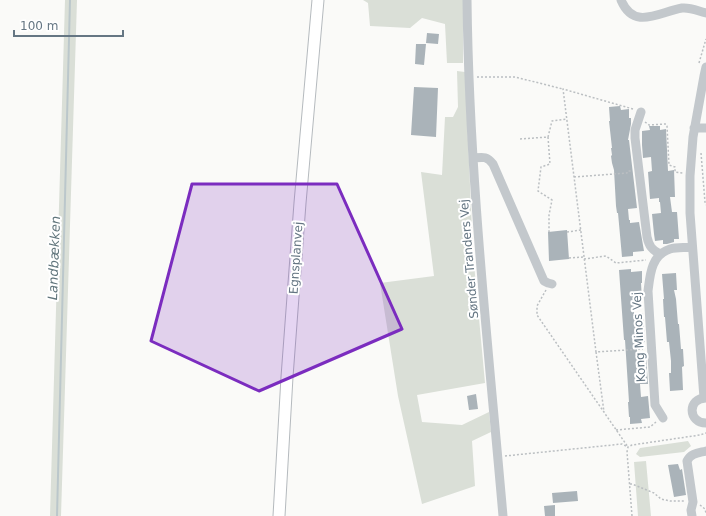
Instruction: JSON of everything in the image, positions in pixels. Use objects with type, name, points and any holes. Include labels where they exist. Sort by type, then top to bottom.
[{"type":"main road","name":"Egnsplanvej","points":[[279,516],[287,377],[300,203],[318,3]]},
{"type":"street","name":"Sønder Tranders Vej","points":[[467,0],[469,77],[479,239],[504,516]]},
{"type":"street","points":[[621,0],[629,12],[641,17],[649,18],[682,8],[690,8],[706,13]]},
{"type":"street","points":[[706,67],[694,128],[690,176],[692,247],[705,398],[696,401],[692,412],[695,419],[699,422],[706,423]]},
{"type":"street","points":[[641,112],[635,130],[635,138],[648,244],[654,251],[660,254],[670,249],[692,247]]},
{"type":"street","points":[[694,128],[706,128]]},
{"type":"street","points":[[474,158],[484,157],[490,160],[493,164],[544,281],[551,284]]},
{"type":"street","name":"Kong Minos Vej","points":[[660,254],[654,263],[650,274],[648,291],[655,405],[663,417]]},
{"type":"street","points":[[692,516],[691,510],[693,502],[687,461],[693,454],[706,451]]},
{"type":"path","points":[[469,77],[515,76],[563,88],[641,112]]},
{"type":"path","points":[[563,88],[604,412]]},
{"type":"path","points":[[549,232],[549,216],[552,200],[538,191],[541,167],[550,164],[548,137],[552,121],[567,118]]},
{"type":"path","points":[[649,125],[666,124],[670,165],[675,167],[675,172],[684,173]]},
{"type":"path","points":[[520,139],[548,137]]},
{"type":"path","points":[[574,177],[627,173],[628,171],[639,170]]},
{"type":"path","points":[[567,232],[581,230]]},
{"type":"path","points":[[569,258],[606,256],[616,263],[646,260],[654,263]]},
{"type":"path","points":[[551,284],[536,306],[537,315],[628,447],[627,452],[632,516]]},
{"type":"path","points":[[596,352],[651,349]]},
{"type":"path","points":[[616,430],[650,427],[663,417]]},
{"type":"path","points":[[498,457],[622,444],[628,447],[632,445],[706,433]]},
{"type":"path","points":[[630,484],[654,493],[661,499],[693,502],[699,504],[705,509],[706,513]]},
{"type":"highlighted area","points":[[192,184],[337,184],[402,329],[259,391],[151,341]]},
{"type":"shaded area","points":[[65,0],[77,0],[61,516],[50,516]]},
{"type":"shaded area","points":[[363,0],[463,0],[463,63],[447,63],[445,24],[422,18],[410,28],[370,26],[368,3]]},
{"type":"shaded area","points":[[457,71],[465,72],[473,253],[485,383],[417,395],[422,422],[462,425],[489,412],[491,432],[472,441],[475,486],[422,504],[398,396],[380,283],[434,276],[421,172],[442,175],[445,117],[453,117],[458,107]]},
{"type":"shaded area","points":[[688,441],[691,446],[684,452],[640,457],[636,454],[640,448]]},
{"type":"shaded area","points":[[646,461],[651,516],[638,516],[634,462]]},
{"type":"building","points":[[427,33],[439,34],[438,44],[426,43]]},
{"type":"building","points":[[416,44],[426,44],[424,65],[415,64]]},
{"type":"building","points":[[414,87],[438,88],[436,137],[411,135]]},
{"type":"building","points":[[620,106],[621,110],[629,109],[629,118],[631,118],[628,140],[637,208],[628,209],[629,220],[630,223],[639,222],[644,251],[633,252],[633,256],[622,257],[616,206],[614,170],[611,156],[612,148],[609,121],[609,107]]},
{"type":"building","points":[[649,126],[660,126],[660,130],[666,129],[668,171],[674,170],[675,197],[670,197],[672,212],[677,212],[679,239],[674,239],[674,242],[667,244],[663,244],[663,240],[655,241],[652,214],[661,213],[660,202],[659,198],[650,199],[648,172],[652,171],[651,157],[643,158],[642,145],[642,131],[650,130]]},
{"type":"building","points":[[567,230],[569,259],[549,261],[548,232]]},
{"type":"building","points":[[631,269],[631,272],[642,271],[642,300],[634,301],[634,314],[643,313],[645,342],[637,343],[637,355],[646,355],[648,384],[640,384],[641,397],[648,396],[650,418],[641,419],[642,423],[630,424],[619,270]]},
{"type":"building","points":[[676,273],[677,290],[674,290],[681,349],[683,349],[683,390],[670,391],[669,373],[671,373],[671,361],[664,317],[662,274]]},
{"type":"building","points":[[476,394],[478,409],[469,410],[467,396]]},
{"type":"building","points":[[678,464],[680,470],[682,469],[686,495],[674,497],[668,465]]},
{"type":"building","points":[[577,491],[578,501],[553,503],[552,493]]},
{"type":"building","points":[[555,505],[555,516],[545,516],[544,506]]},
{"type":"waterway","name":"Landbækken","points":[[57,516],[70,0]]}]
